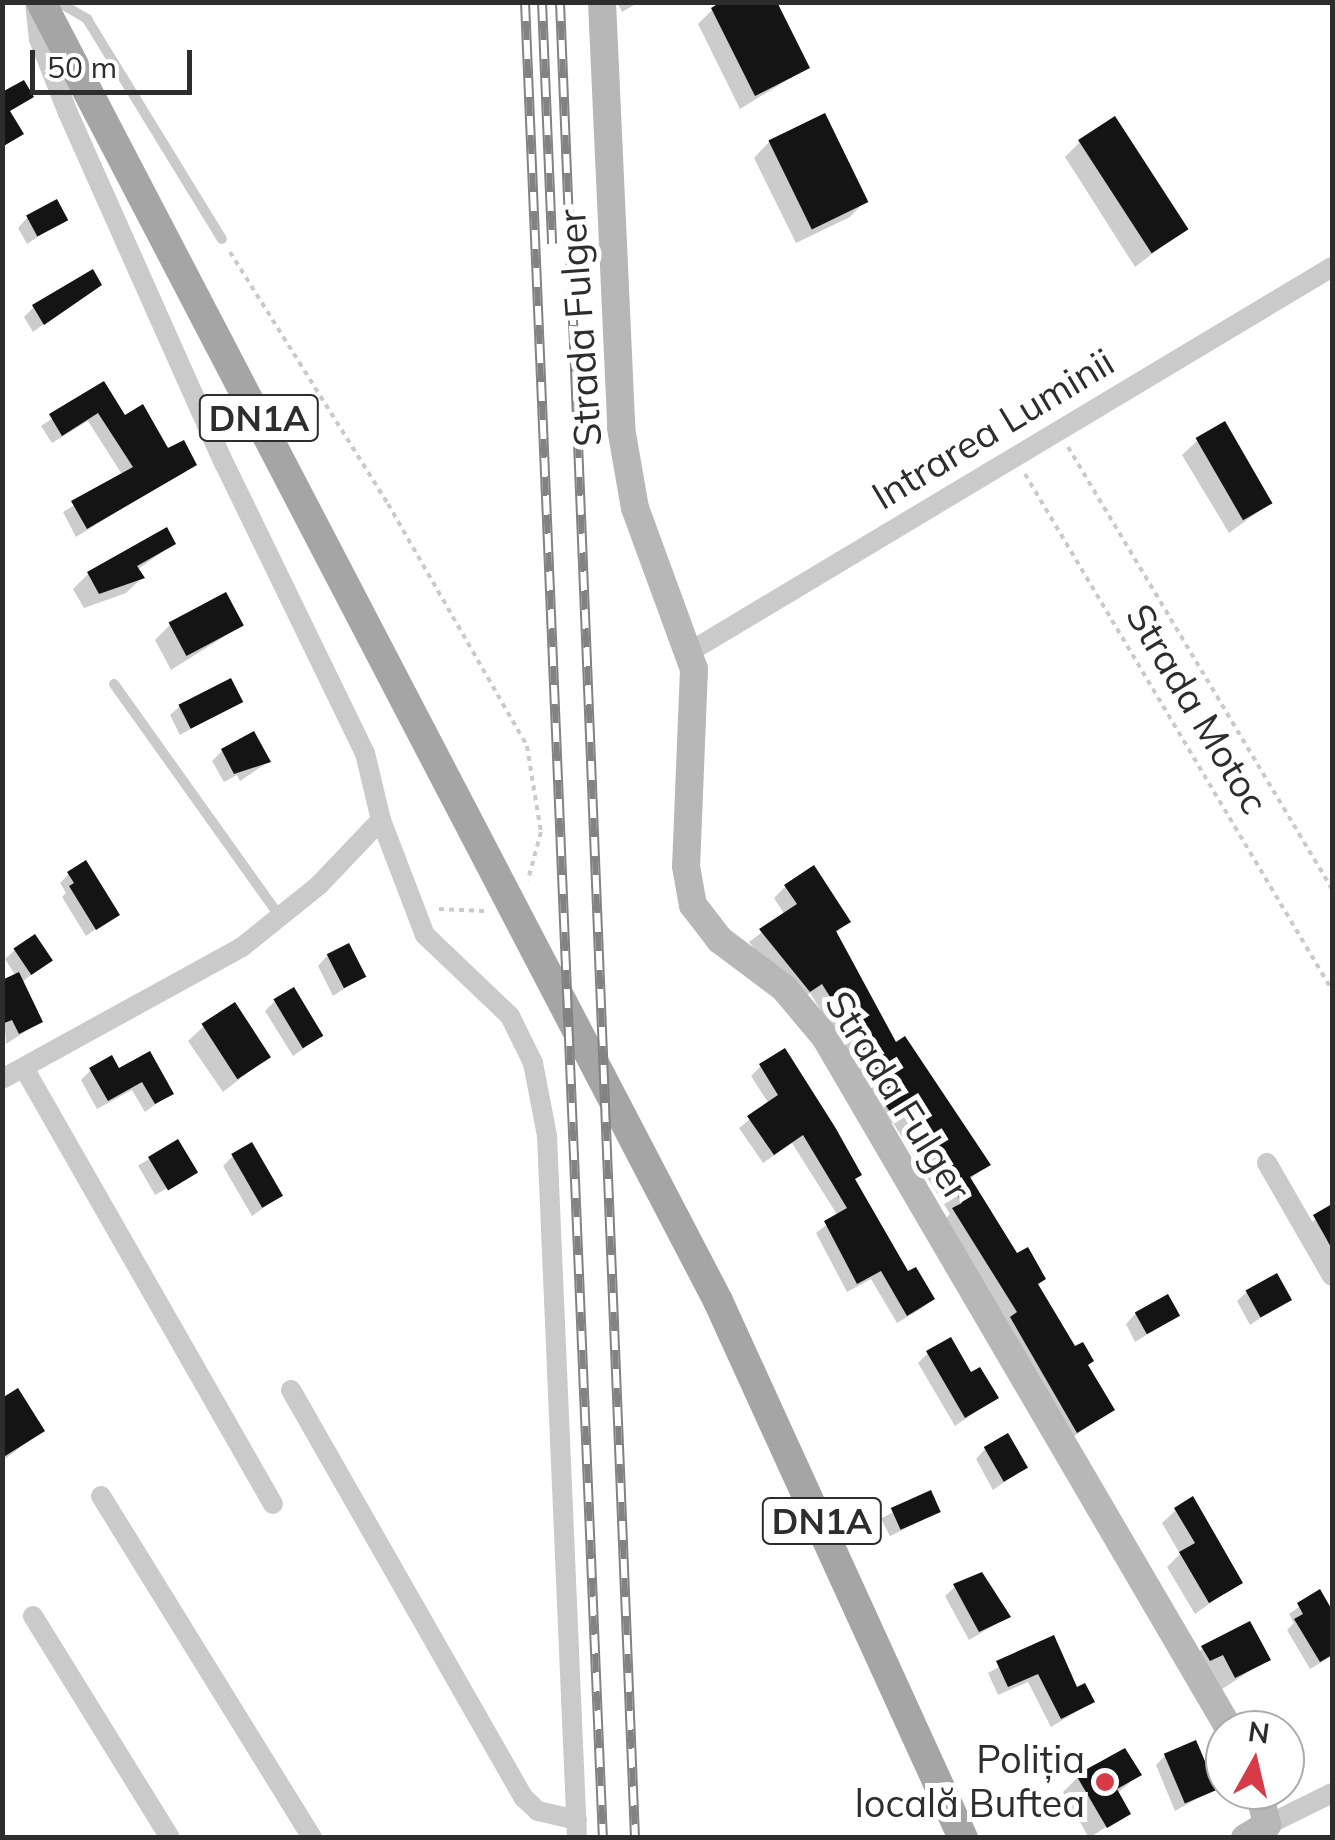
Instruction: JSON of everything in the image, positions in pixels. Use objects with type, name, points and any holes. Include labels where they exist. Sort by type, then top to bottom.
[{"type":"main road","name":"DN1A","points":[[38,2],[772,1414],[964,1838]]},
{"type":"street","points":[[38,2],[39,40],[68,113],[225,465],[365,753],[380,820],[410,901],[446,960],[510,1016],[541,1094],[577,1828],[538,1811],[524,1798],[291,1390]]},
{"type":"street","name":"Strada Fulger","points":[[602,2],[623,442],[651,558],[691,651],[696,687],[686,866],[693,904],[720,940],[784,988],[825,1037],[1218,1710]]},
{"type":"street","name":"Intrarea Luminii","points":[[691,651],[1332,267]]},
{"type":"street","points":[[2,1079],[184,982],[281,918],[380,820]]},
{"type":"street","points":[[24,1068],[272,1504]]},
{"type":"street","points":[[1267,1163],[1332,1276]]},
{"type":"street","points":[[101,1496],[312,1838]]},
{"type":"street","points":[[33,1616],[170,1838]]},
{"type":"street","points":[[1256,1832],[1332,1793]]},
{"type":"lane","points":[[58,2],[88,19],[222,238]]},
{"type":"lane","points":[[114,684],[281,918]]},
{"type":"path","points":[[222,238],[388,504],[527,746],[541,832],[535,871],[522,888]]},
{"type":"path","points":[[1058,430],[1332,889]]},
{"type":"path","name":"Strada Motoc","points":[[1015,457],[1332,990]]},
{"type":"path","points":[[410,901],[466,914],[494,908]]},
{"type":"building","points":[[721,2],[777,2],[810,68],[755,96],[711,8]]},
{"type":"building","points":[[24,80],[34,97],[10,111],[24,134],[2,147],[2,92]]},
{"type":"building","points":[[825,113],[868,202],[812,230],[768,141]]},
{"type":"building","points":[[1115,116],[1189,229],[1152,253],[1078,140]]},
{"type":"building","points":[[57,199],[68,220],[37,237],[26,215]]},
{"type":"building","points":[[93,269],[102,285],[44,325],[32,305]]},
{"type":"building","points":[[104,381],[125,415],[143,404],[168,448],[184,440],[197,465],[87,529],[71,501],[133,467],[98,413],[62,436],[49,414]]},
{"type":"building","points":[[1225,421],[1272,503],[1243,520],[1196,438]]},
{"type":"building","points":[[167,527],[176,544],[137,566],[145,578],[99,594],[87,572]]},
{"type":"building","points":[[226,592],[244,626],[186,656],[169,623]]},
{"type":"building","points":[[231,678],[243,702],[191,729],[178,705]]},
{"type":"building","points":[[254,731],[271,762],[234,774],[221,749]]},
{"type":"building","points":[[86,860],[120,915],[96,930],[69,886],[74,883],[67,872]]},
{"type":"building","points":[[814,865],[851,922],[836,931],[896,1042],[905,1036],[991,1165],[970,1177],[1017,1253],[1028,1247],[1046,1279],[1038,1284],[1075,1346],[1083,1342],[1094,1361],[1088,1365],[1115,1410],[1077,1433],[1010,1317],[1017,1312],[952,1208],[962,1203],[925,1141],[905,1113],[895,1119],[884,1103],[893,1097],[822,984],[810,992],[759,929],[797,904],[784,885]]},
{"type":"building","points":[[35,934],[53,961],[31,975],[13,949]]},
{"type":"building","points":[[349,943],[366,977],[344,988],[327,954]]},
{"type":"building","points":[[19,972],[43,1022],[19,1034],[12,1020],[2,1024],[2,980]]},
{"type":"building","points":[[294,987],[323,1036],[303,1048],[273,999]]},
{"type":"building","points":[[235,1002],[271,1057],[237,1079],[201,1024]]},
{"type":"building","points":[[785,1048],[862,1175],[855,1179],[908,1271],[916,1267],[935,1299],[907,1316],[881,1271],[857,1284],[824,1221],[847,1208],[803,1135],[774,1155],[747,1116],[778,1095],[759,1064]]},
{"type":"building","points":[[150,1051],[174,1094],[155,1104],[142,1082],[108,1101],[89,1068],[112,1055],[119,1068]]},
{"type":"building","points":[[178,1139],[198,1172],[168,1190],[148,1157]]},
{"type":"building","points":[[252,1142],[283,1196],[262,1208],[231,1154]]},
{"type":"building","points":[[1332,1204],[1332,1249],[1313,1215]]},
{"type":"building","points":[[1277,1273],[1292,1300],[1261,1318],[1246,1290]]},
{"type":"building","points":[[1168,1294],[1180,1316],[1147,1334],[1135,1312]]},
{"type":"building","points":[[951,1337],[971,1372],[980,1367],[999,1398],[965,1418],[926,1351]]},
{"type":"building","points":[[18,1388],[45,1431],[2,1458],[2,1398]]},
{"type":"building","points":[[1008,1433],[1028,1468],[1004,1482],[984,1447]]},
{"type":"building","points":[[931,1490],[941,1512],[901,1530],[891,1508]]},
{"type":"building","points":[[1193,1496],[1243,1583],[1209,1603],[1179,1552],[1195,1543],[1174,1508]]},
{"type":"building","points":[[982,1572],[1011,1617],[979,1632],[953,1584]]},
{"type":"building","points":[[1320,1589],[1332,1610],[1332,1655],[1320,1662],[1294,1619],[1303,1614],[1297,1603]]},
{"type":"building","points":[[1250,1621],[1271,1660],[1235,1678],[1223,1655],[1210,1661],[1201,1646]]},
{"type":"building","points":[[1054,1635],[1077,1687],[1085,1683],[1095,1702],[1061,1719],[1038,1674],[1008,1687],[996,1661]]},
{"type":"building","points":[[1196,1740],[1205,1761],[1205,1795],[1185,1803],[1164,1754]]},
{"type":"building","name":"Poliția locală Buftea","points":[[1125,1748],[1142,1775],[1117,1789],[1131,1814],[1107,1828],[1076,1775]]},
{"type":"railway","points":[[525,2],[603,1838]]},
{"type":"railway","points":[[542,2],[552,244]]},
{"type":"railway","points":[[560,2],[635,1838]]},
{"type":"place","name":"Poliția locală Buftea","points":[[1105,1782]]}]
